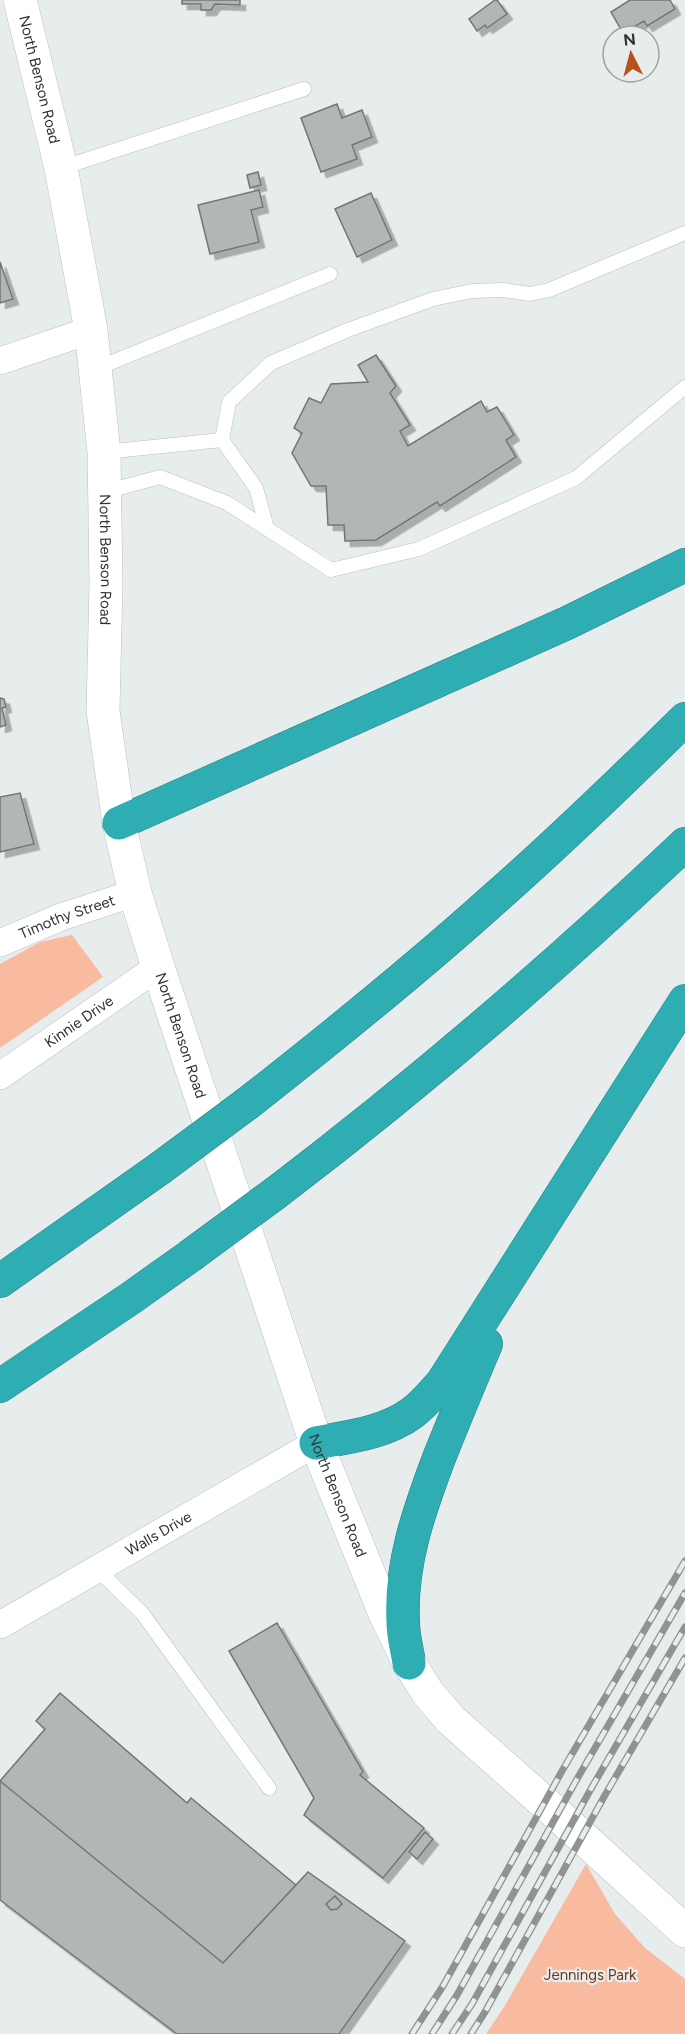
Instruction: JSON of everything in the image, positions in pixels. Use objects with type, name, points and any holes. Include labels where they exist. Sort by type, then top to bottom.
[{"type":"highway","points":[[119,823],[567,623],[685,566]]},
{"type":"highway","points":[[0,1281],[159,1169],[248,1103],[344,1027],[493,901],[573,828],[685,719]]},
{"type":"highway","points":[[0,1386],[190,1256],[356,1132],[443,1061],[610,914],[685,844]]},
{"type":"highway","points":[[316,1443],[353,1436],[394,1424],[411,1414],[427,1400],[456,1362],[685,1001]]},
{"type":"highway","points":[[409,1663],[403,1624],[403,1594],[406,1563],[422,1503],[495,1322],[552,1210]]},
{"type":"main road","name":"North Benson Road","points":[[20,0],[61,168],[91,330],[104,452],[106,584],[103,711],[119,823],[135,893],[158,967],[316,1443],[379,1601],[409,1663],[428,1693],[450,1719],[684,1927]]},
{"type":"street","points":[[0,362],[91,330]]},
{"type":"street","name":"Timothy Street","points":[[0,943],[61,916],[135,893]]},
{"type":"street","name":"Kinnie Drive","points":[[0,1076],[158,967]]},
{"type":"street","name":"Walls Drive","points":[[0,1625],[316,1443]]},
{"type":"lane","points":[[61,168],[304,89]]},
{"type":"lane","points":[[267,528],[256,488],[222,440],[229,402],[271,363],[348,330],[433,299],[472,291],[503,290],[530,294],[549,290],[685,233]]},
{"type":"lane","points":[[95,369],[330,274]]},
{"type":"lane","points":[[104,492],[160,477],[227,503],[331,570],[419,549],[576,478],[685,387]]},
{"type":"lane","points":[[104,452],[222,440]]},
{"type":"lane","points":[[97,1569],[142,1613],[269,1788]]},
{"type":"green space","points":[[72,935],[103,977],[0,1048],[0,964],[40,942]]},
{"type":"green space","name":"Jennings Park","points":[[586,1864],[615,1914],[645,1948],[685,1979],[685,2034],[486,2034],[504,2007]]},
{"type":"building","points":[[182,0],[240,0],[240,5],[215,4],[211,10],[201,10],[201,4],[182,4]]},
{"type":"building","points":[[495,0],[507,14],[487,28],[485,25],[477,31],[469,19]]},
{"type":"building","points":[[630,0],[670,0],[675,9],[650,24],[646,24],[644,21],[639,24],[618,24],[611,12]]},
{"type":"building","points":[[337,104],[342,118],[362,110],[372,137],[352,145],[357,159],[321,172],[301,118]]},
{"type":"building","points":[[258,172],[261,185],[250,188],[247,175]]},
{"type":"building","points":[[259,190],[263,207],[251,210],[259,242],[210,254],[198,205]]},
{"type":"building","points":[[371,193],[392,240],[357,257],[335,209]]},
{"type":"building","points":[[0,262],[13,299],[0,303]]},
{"type":"building","points":[[376,355],[396,386],[390,393],[410,425],[400,431],[408,446],[481,401],[487,412],[497,407],[514,435],[506,440],[516,457],[440,506],[437,502],[376,540],[345,541],[344,525],[328,525],[326,486],[311,486],[292,453],[302,433],[294,428],[309,398],[321,403],[331,384],[368,382],[358,365]]},
{"type":"building","points":[[0,698],[4,699],[6,707],[2,708],[6,725],[0,727]]},
{"type":"building","points":[[20,793],[34,844],[0,852],[0,797]]},
{"type":"building","points":[[277,1623],[363,1772],[360,1775],[424,1828],[383,1878],[304,1815],[314,1798],[229,1651]]},
{"type":"building","points":[[60,1693],[187,1803],[191,1798],[296,1885],[223,1963],[0,1781],[45,1729],[36,1721]]},
{"type":"building","points":[[0,1781],[223,1963],[308,1872],[405,1941],[339,2034],[177,2034],[0,1900]]},
{"type":"building","points":[[425,1832],[433,1839],[417,1859],[409,1852]]},
{"type":"building","points":[[335,1896],[342,1904],[337,1909],[331,1910],[326,1904]]},
{"type":"railway","points":[[412,2034],[443,1986],[562,1771],[685,1561]]},
{"type":"railway","points":[[432,2034],[457,1995],[577,1779],[685,1593]]},
{"type":"railway","points":[[452,2034],[472,2004],[592,1787],[685,1627]]},
{"type":"railway","points":[[471,2034],[685,1658]]}]
